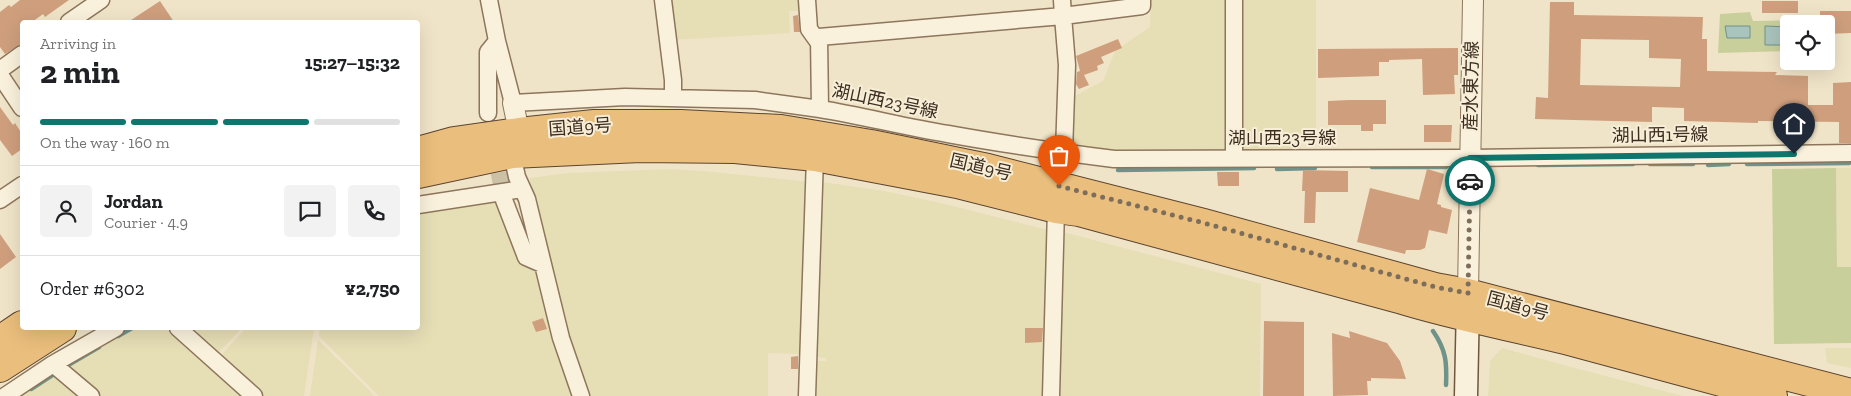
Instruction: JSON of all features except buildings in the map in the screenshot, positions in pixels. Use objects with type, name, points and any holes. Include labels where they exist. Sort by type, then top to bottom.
[{"type":"highway","name":"国道9号","points":[[420,173],[515,143],[594,124],[681,124],[782,129],[871,144],[988,168],[1204,223],[1435,287],[1468,304],[1773,396]]},
{"type":"highway","name":"国道9号","points":[[420,150],[454,141],[735,150],[815,157],[956,184],[1056,209],[1079,212],[1439,311],[1468,304],[1851,393]]},
{"type":"highway","points":[[0,340],[20,326]]},
{"type":"highway","points":[[0,368],[59,330]]},
{"type":"main road","points":[[1466,396],[1468,304]]},
{"type":"street","points":[[72,20],[101,0]]},
{"type":"street","points":[[489,0],[497,41],[513,103],[517,177],[527,199],[561,338],[580,396]]},
{"type":"street","points":[[663,0],[673,80],[673,98]]},
{"type":"street","points":[[807,0],[809,29],[819,43]]},
{"type":"street","points":[[819,43],[819,37],[1063,8],[1142,6],[1142,0]]},
{"type":"street","points":[[1234,0],[1234,158]]},
{"type":"street","name":"産水東方線","points":[[1468,304],[1473,0]]},
{"type":"street","points":[[1063,8],[1067,65],[1064,152]]},
{"type":"street","points":[[488,113],[488,52],[497,41]]},
{"type":"street","name":"湖山西23号線","points":[[819,43],[820,109],[947,134],[1114,159],[1470,158]]},
{"type":"street","points":[[0,70],[20,55]]},
{"type":"street","points":[[0,75],[20,105]]},
{"type":"street","points":[[513,103],[626,97],[755,100],[820,109]]},
{"type":"street","name":"湖山西1号線","points":[[1470,158],[1851,153]]},
{"type":"street","points":[[807,396],[815,157]]},
{"type":"street","points":[[0,200],[20,186]]},
{"type":"street","points":[[420,205],[522,189]]},
{"type":"street","points":[[504,200],[526,257],[542,264]]},
{"type":"street","points":[[1051,396],[1056,209]]},
{"type":"street","points":[[6,396],[53,364],[112,330]]},
{"type":"street","points":[[180,330],[254,396]]},
{"type":"street","points":[[53,364],[92,396]]},
{"type":"shaded area","points":[[667,0],[804,0],[805,11],[789,11],[790,33],[672,40]]},
{"type":"shaded area","points":[[1151,0],[1230,0],[1228,151],[1128,155],[1073,147],[1069,141],[1071,98],[1103,81],[1115,51],[1150,27]]},
{"type":"shaded area","points":[[1237,0],[1316,0],[1316,135],[1301,135],[1301,153],[1241,153]]},
{"type":"shaded area","points":[[1836,168],[1851,168],[1851,267],[1837,267]]},
{"type":"shaded area","points":[[670,169],[810,182],[805,354],[768,353],[768,396],[584,396],[530,186],[530,178],[569,173]]},
{"type":"shaded area","points":[[822,182],[884,191],[1052,231],[1047,396],[812,396],[813,361],[826,361],[826,358],[814,357]]},
{"type":"shaded area","points":[[500,200],[540,268],[577,396],[379,396],[319,336],[320,330],[420,330],[420,210]]},
{"type":"shaded area","points":[[1063,232],[1261,284],[1260,396],[1056,396]]},
{"type":"shaded area","points":[[125,330],[171,330],[246,396],[97,396],[68,367],[69,362]]},
{"type":"shaded area","points":[[183,330],[240,330],[214,357]]},
{"type":"shaded area","points":[[244,330],[314,330],[304,396],[257,396],[217,360]]},
{"type":"shaded area","points":[[318,340],[369,390],[374,396],[310,396]]},
{"type":"shaded area","points":[[1502,348],[1683,396],[1488,396],[1490,361]]},
{"type":"shaded area","points":[[1825,348],[1851,348],[1851,368],[1827,363]]},
{"type":"shaded area","points":[[53,372],[87,396],[16,396]]},
{"type":"green space","points":[[1750,12],[1753,21],[1780,20],[1780,51],[1718,53],[1720,14]]},
{"type":"green space","points":[[1836,168],[1837,267],[1851,267],[1851,343],[1774,344],[1772,169]]},
{"type":"water","points":[[1725,26],[1750,26],[1750,38],[1727,38]]},
{"type":"water","points":[[1765,26],[1780,27],[1780,45],[1765,45]]},
{"type":"waterway","points":[[1747,164],[1849,163]]},
{"type":"waterway","points":[[1538,165],[1633,164]]},
{"type":"waterway","points":[[1650,164],[1693,164]]},
{"type":"waterway","points":[[1708,165],[1729,164]]},
{"type":"waterway","points":[[1372,167],[1446,167]]},
{"type":"waterway","points":[[1118,170],[1254,168]]},
{"type":"waterway","points":[[1277,169],[1315,168]]},
{"type":"waterway","points":[[118,336],[128,330]]},
{"type":"waterway","points":[[1433,331],[1441,344],[1445,356],[1446,385]]},
{"type":"waterway","points":[[70,364],[99,347]]},
{"type":"waterway","points":[[31,389],[54,374]]},
{"type":"tunnel","points":[[494,149],[504,200]]},
{"type":"way so far","points":[[1059,186],[1204,223],[1435,287],[1468,293],[1470,181]]},
{"type":"route","points":[[1470,181],[1470,158],[1794,154]]}]
